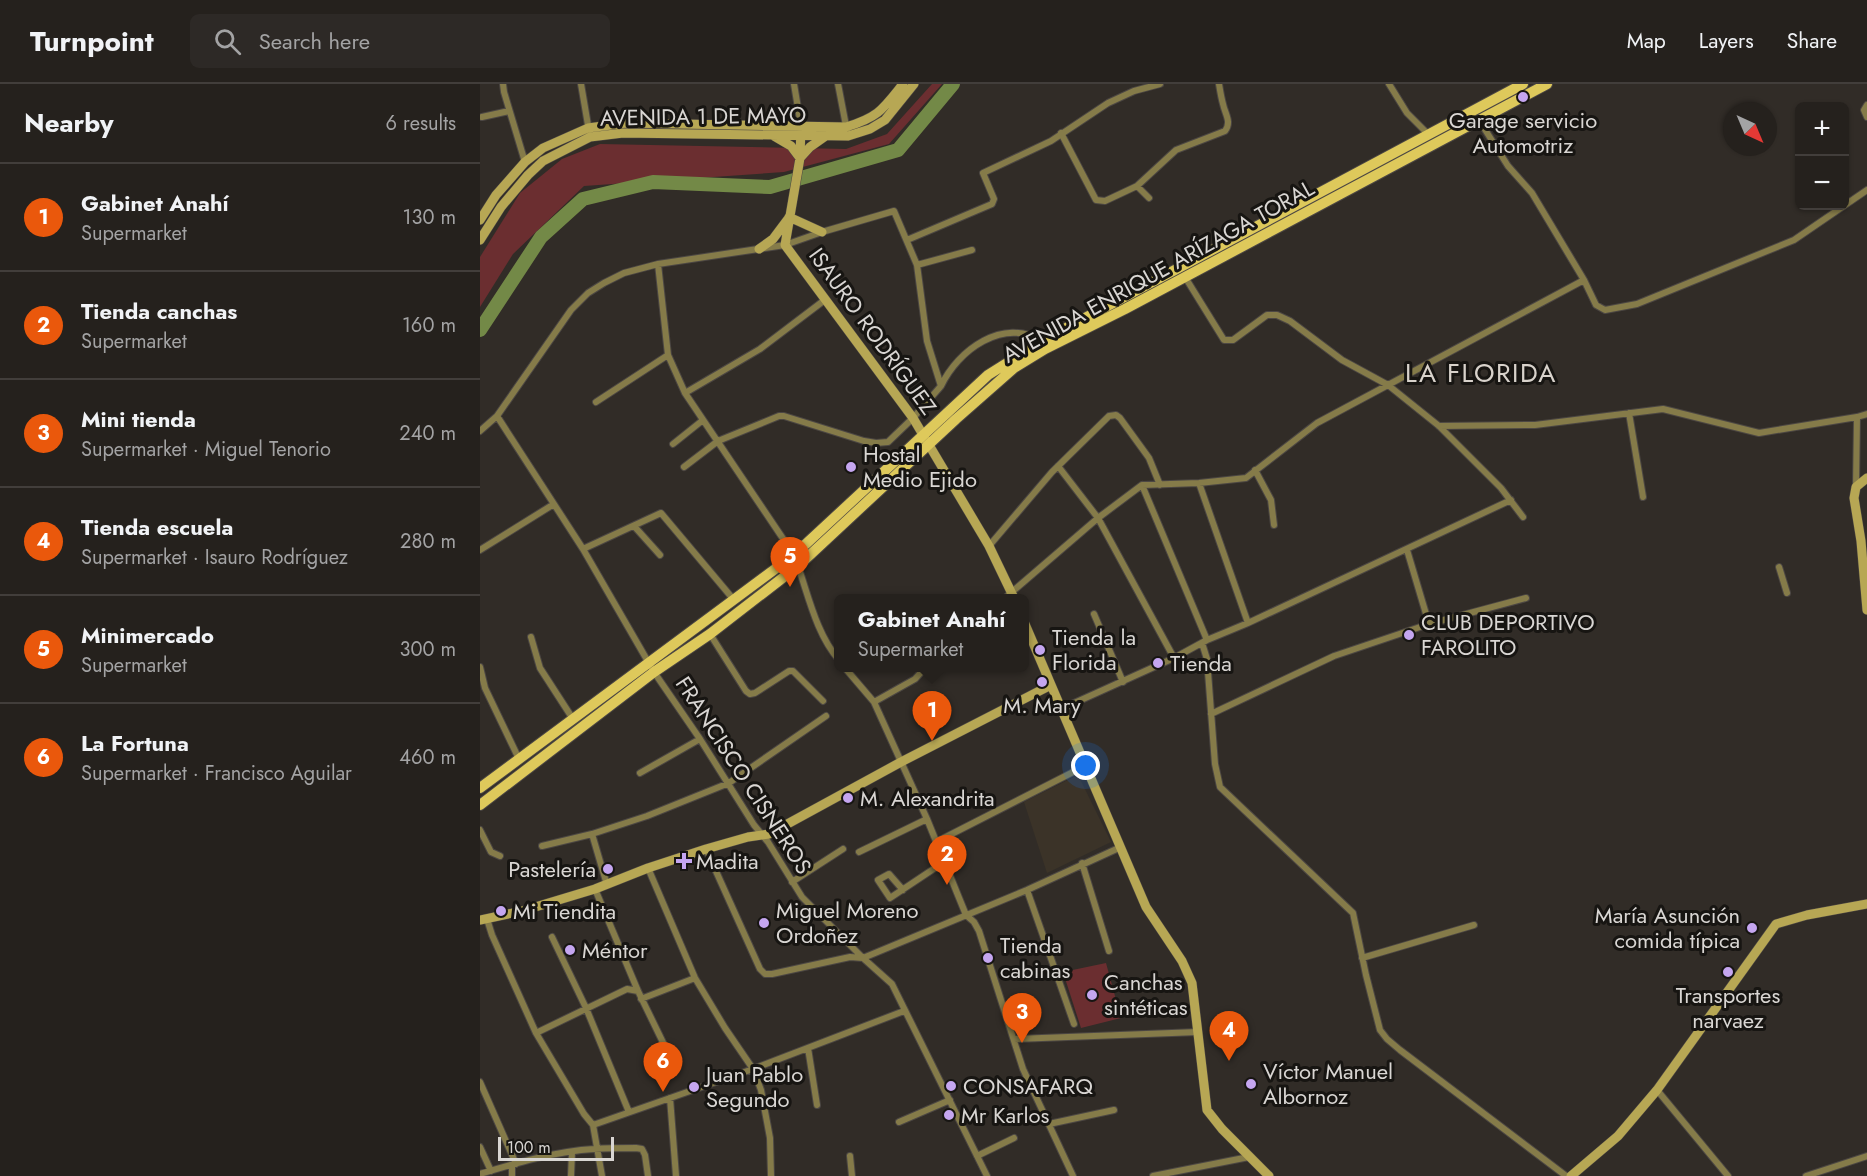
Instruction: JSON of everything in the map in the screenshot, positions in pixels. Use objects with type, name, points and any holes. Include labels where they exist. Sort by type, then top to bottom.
[{"type":"main road","name":"AVENIDA ENRIQUE ARÍZAGA TORAL","points":[[480,805],[734,600],[794,555],[988,375],[1042,341],[1522,84]]},
{"type":"main road","name":"AVENIDA ENRIQUE ARÍZAGA TORAL","points":[[480,788],[573,719],[651,667],[710,634],[798,566],[1014,368],[1547,84]]},
{"type":"street","points":[[503,84],[525,162]]},
{"type":"street","points":[[581,84],[589,132]]},
{"type":"street","points":[[786,245],[800,159],[801,130],[794,84]]},
{"type":"street","points":[[838,84],[847,132]]},
{"type":"street","name":"AVENIDA 1 DE MAYO","points":[[480,220],[496,195],[525,162],[543,148],[589,132],[626,123],[847,132],[881,112],[903,84]]},
{"type":"street","name":"AVENIDA 1 DE MAYO","points":[[480,240],[501,207],[543,160],[589,132],[770,134],[801,130],[827,135],[870,129],[885,120],[914,84]]},
{"type":"street","points":[[907,240],[992,204],[994,199],[983,173],[1051,141],[1108,104],[1134,91],[1160,84]]},
{"type":"street","points":[[1061,133],[1096,200],[1105,201],[1137,186],[1176,150],[1225,131],[1229,127],[1219,84]]},
{"type":"street","points":[[1389,84],[1407,113],[1429,135]]},
{"type":"street","points":[[1867,105],[1864,110],[1867,117]]},
{"type":"street","points":[[482,117],[509,111]]},
{"type":"street","points":[[1479,120],[1508,166],[1532,193],[1584,280],[1596,305],[1605,310],[1637,304],[1794,240],[1867,190]]},
{"type":"street","points":[[770,134],[791,146],[800,159]]},
{"type":"street","points":[[800,159],[810,147],[827,135]]},
{"type":"street","points":[[1137,186],[1149,198]]},
{"type":"street","points":[[480,431],[497,416],[572,310],[588,293],[624,273],[658,264],[786,245],[894,211],[917,266],[927,341],[941,386]]},
{"type":"street","points":[[789,217],[822,232]]},
{"type":"street","points":[[759,249],[773,239],[789,217]]},
{"type":"street","name":"ISAURO RODRÍGUEZ","points":[[786,245],[930,444],[989,546],[1009,594]]},
{"type":"street","points":[[917,266],[972,250]]},
{"type":"street","points":[[658,264],[668,355],[685,393],[794,555]]},
{"type":"street","points":[[1185,277],[1224,340],[1233,340],[1267,315],[1277,315],[1290,321],[1342,360],[1388,385],[1440,426],[1502,488],[1523,518]]},
{"type":"street","points":[[1013,594],[1098,518],[1142,485],[1199,483],[1246,477],[1317,423],[1584,280]]},
{"type":"street","points":[[685,393],[760,350],[826,299]]},
{"type":"street","points":[[684,467],[717,441],[779,416],[864,441],[888,442],[913,418],[941,386],[954,364],[969,351],[1003,332],[1032,334],[1042,341]]},
{"type":"street","points":[[596,402],[668,355]]},
{"type":"street","points":[[1440,426],[1534,425],[1663,409],[1759,433],[1867,414]]},
{"type":"street","points":[[1629,413],[1643,498]]},
{"type":"street","points":[[989,546],[1058,466],[1109,416],[1116,415],[1120,418],[1149,458],[1160,485]]},
{"type":"street","name":"FRANCISCO CISNEROS","points":[[497,416],[583,549],[651,667],[802,897],[892,984],[987,1176]]},
{"type":"street","points":[[1857,417],[1854,498],[1865,570],[1867,610]]},
{"type":"street","points":[[673,444],[703,420]]},
{"type":"street","points":[[1058,466],[1098,518],[1174,658]]},
{"type":"street","points":[[1255,470],[1270,500],[1274,525]]},
{"type":"street","points":[[1856,487],[1867,478]]},
{"type":"street","points":[[1199,483],[1248,623]]},
{"type":"street","points":[[1142,485],[1205,642],[1215,764],[1220,787],[1353,913],[1380,1030],[1387,1039],[1566,1176]]},
{"type":"street","points":[[1061,709],[1511,500]]},
{"type":"street","points":[[480,549],[554,504]]},
{"type":"street","points":[[583,549],[661,513],[734,600]]},
{"type":"street","points":[[634,526],[660,555]]},
{"type":"street","points":[[1407,550],[1429,624]]},
{"type":"street","points":[[798,566],[829,649],[834,654]]},
{"type":"street","points":[[1779,567],[1788,593]]},
{"type":"street","points":[[1211,714],[1334,656],[1429,624],[1526,598]]},
{"type":"street","points":[[1094,614],[1123,682]]},
{"type":"street","points":[[1029,633],[1146,907],[1186,968],[1192,983],[1207,1110],[1222,1129],[1269,1176]]},
{"type":"street","points":[[710,634],[750,694],[789,671],[793,672],[823,701]]},
{"type":"street","points":[[531,637],[540,668],[573,719]]},
{"type":"street","points":[[480,667],[485,688],[519,759]]},
{"type":"street","points":[[848,672],[874,702],[927,819],[966,915],[979,931],[1023,1069],[1073,1176]]},
{"type":"street","points":[[874,702],[915,679],[921,672]]},
{"type":"street","points":[[602,1176],[593,1125],[584,1114],[536,1033],[484,919],[522,911],[595,890],[648,868],[706,849],[748,837],[769,834],[901,762],[1051,685]]},
{"type":"street","points":[[542,846],[591,834],[647,816],[729,783],[826,716]]},
{"type":"street","points":[[640,773],[700,739]]},
{"type":"street","points":[[936,842],[1085,766]]},
{"type":"street","points":[[859,852],[927,819]]},
{"type":"street","points":[[480,830],[492,852],[500,856]]},
{"type":"street","points":[[591,834],[606,885]]},
{"type":"street","points":[[706,849],[760,969],[765,974],[772,974],[850,957],[863,958],[1027,890],[1121,847]]},
{"type":"street","points":[[792,882],[843,849]]},
{"type":"street","points":[[903,890],[944,862]]},
{"type":"street","points":[[1082,863],[1109,951]]},
{"type":"street","points":[[648,868],[695,978],[753,1069],[761,1090],[770,1138],[771,1176]]},
{"type":"street","points":[[595,890],[641,999],[672,1061]]},
{"type":"street","points":[[1027,890],[1074,1024]]},
{"type":"street","points":[[1571,1176],[1618,1136],[1657,1090],[1776,924],[1807,915],[1867,904]]},
{"type":"street","points":[[1362,958],[1474,925]]},
{"type":"street","points":[[552,937],[586,1008],[629,1112]]},
{"type":"street","points":[[641,999],[695,978]]},
{"type":"street","points":[[536,1033],[627,989],[638,991]]},
{"type":"street","points":[[593,1125],[753,1069],[904,1011]]},
{"type":"street","points":[[1014,1039],[1198,1032]]},
{"type":"street","points":[[808,1048],[817,1105]]},
{"type":"street","points":[[480,1082],[514,1164],[512,1176]]},
{"type":"street","points":[[1657,1090],[1728,1176]]},
{"type":"street","points":[[670,1098],[676,1176]]},
{"type":"street","points":[[898,1122],[950,1100]]},
{"type":"street","points":[[1049,1124],[1114,1110]]},
{"type":"street","points":[[977,1156],[1014,1138]]},
{"type":"street","points":[[480,1147],[491,1171]]},
{"type":"street","points":[[480,1174],[514,1164],[572,1152],[597,1149],[642,1149],[648,1176]]},
{"type":"street","points":[[572,1152],[572,1176]]},
{"type":"street","points":[[850,1156],[852,1176]]},
{"type":"street","points":[[1806,1176],[1867,1156]]},
{"type":"street","points":[[1153,1176],[1249,1157]]},
{"type":"shaded area","points":[[932,84],[942,84],[889,144],[784,172],[584,186],[513,254],[480,307],[480,257],[520,193],[562,159],[600,144],[846,149],[887,134]]},
{"type":"shaded area","points":[[1078,775],[1111,842],[1047,873],[1024,802]]},
{"type":"shaded area","name":"Canchas sintéticas","points":[[1106,963],[1121,1018],[1081,1028],[1063,972]]},
{"type":"waterway","points":[[480,330],[541,237],[583,199],[653,182],[770,187],[898,150],[953,84]]},
{"type":"place","name":"Garage servicio Automotriz","points":[[1523,97]]},
{"type":"place","name":"Hostal Medio Ejido","points":[[851,467]]},
{"type":"place","name":"Minimercado","points":[[790,587]]},
{"type":"place","name":"CLUB DEPORTIVO FAROLITO","points":[[1409,635]]},
{"type":"place","name":"Tienda la Florida","points":[[1040,650]]},
{"type":"place","name":"Tienda","points":[[1158,663]]},
{"type":"place","name":"M. Mary","points":[[1042,682]]},
{"type":"place","name":"Gabinet Anahí","points":[[932,741]]},
{"type":"place","name":"M. Alexandrita","points":[[848,798]]},
{"type":"place","name":"Madita","points":[[684,861]]},
{"type":"place","name":"Pastelería","points":[[608,869]]},
{"type":"place","name":"Tienda canchas","points":[[947,885]]},
{"type":"place","name":"Mi Tiendita","points":[[501,911]]},
{"type":"place","name":"Miguel Moreno Ordoñez","points":[[764,923]]},
{"type":"place","name":"María Asunción comida típica","points":[[1752,928]]},
{"type":"place","name":"Méntor","points":[[570,950]]},
{"type":"place","name":"Tienda cabinas","points":[[988,958]]},
{"type":"place","name":"Transportes narvaez","points":[[1728,972]]},
{"type":"place","name":"Canchas sintéticas","points":[[1092,995]]},
{"type":"place","name":"Mini tienda","points":[[1022,1043]]},
{"type":"place","name":"Tienda escuela","points":[[1229,1061]]},
{"type":"place","name":"Víctor Manuel Albornoz","points":[[1251,1084]]},
{"type":"place","name":"CONSAFARQ","points":[[951,1086]]},
{"type":"place","name":"Juan Pablo Segundo","points":[[694,1087]]},
{"type":"place","name":"La Fortuna","points":[[663,1092]]},
{"type":"place","name":"Mr Karlos","points":[[949,1115]]},
{"type":"district","name":"LA FLORIDA","points":[[1481,373]]}]
